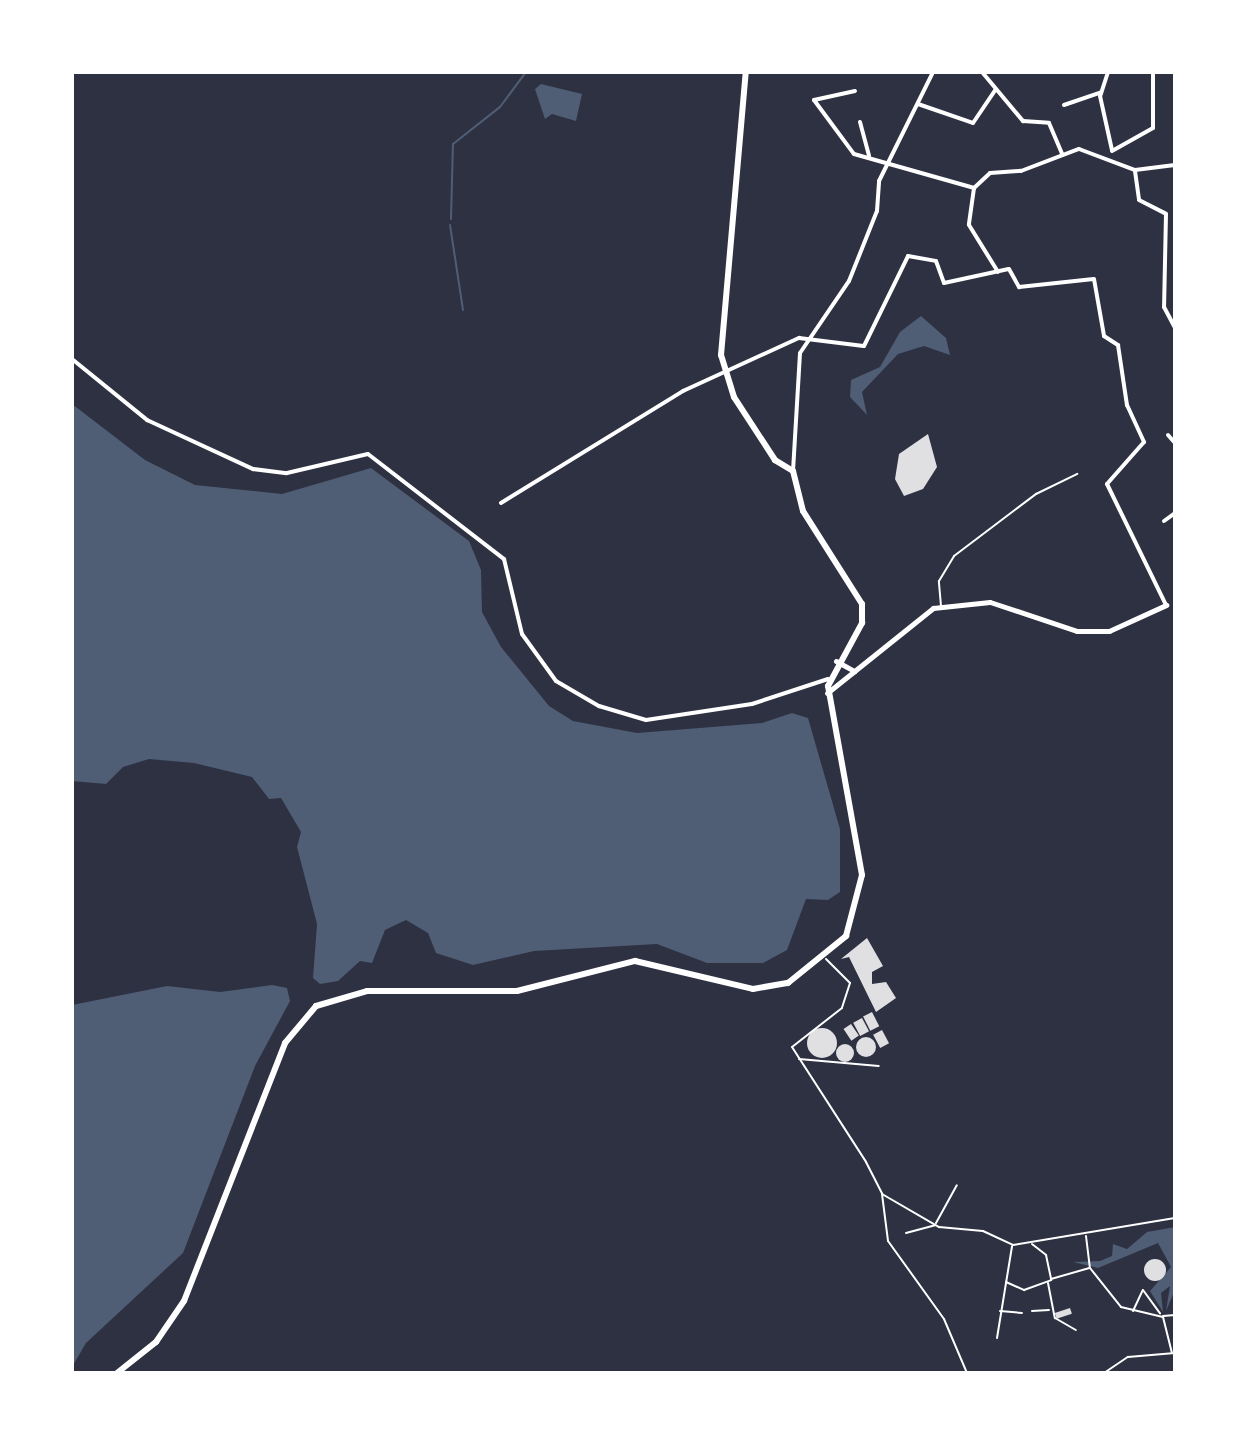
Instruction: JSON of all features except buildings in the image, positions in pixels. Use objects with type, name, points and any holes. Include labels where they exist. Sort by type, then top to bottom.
[{"type":"main road","points":[[117,1373],[156,1342],[184,1301],[285,1043],[316,1006],[367,991],[517,991],[635,961],[753,989],[788,983],[826,959],[857,911],[862,875],[827,693],[828,679],[836,661],[862,623],[862,604],[803,511],[793,471],[775,460],[725,375],[722,292],[746,72]]},
{"type":"street","points":[[793,471],[800,353],[849,281],[890,165],[933,72]]},
{"type":"street","points":[[982,72],[1023,121],[1049,123],[1062,154]]},
{"type":"street","points":[[1108,72],[1101,92],[1109,164],[1135,170],[1175,165]]},
{"type":"street","points":[[998,272],[969,225],[974,188],[990,173],[1062,154],[1110,153],[1153,128],[1153,72]]},
{"type":"street","points":[[917,104],[973,123],[995,90]]},
{"type":"street","points":[[855,91],[814,100],[854,154],[869,156],[890,165],[946,174],[974,188]]},
{"type":"street","points":[[1064,105],[1101,92]]},
{"type":"street","points":[[860,122],[869,156]]},
{"type":"street","points":[[1135,170],[1138,199],[1166,214],[1165,313],[1175,328]]},
{"type":"street","points":[[501,503],[546,469],[725,375],[808,337],[864,346],[908,256],[936,261],[944,283],[1009,269],[1019,287],[1094,279],[1098,286],[1104,336],[1118,345],[1127,405],[1144,442],[1107,484],[1166,605],[1127,626],[1077,631],[990,602],[941,606],[898,631],[827,693]]},
{"type":"street","points":[[1165,313],[1175,312]]},
{"type":"street","points":[[72,359],[147,420],[253,469],[287,473],[368,454],[504,559],[522,634],[556,681],[599,706],[655,719],[752,704],[828,679]]},
{"type":"street","points":[[1168,435],[1175,443]]},
{"type":"street","points":[[1175,477],[1175,492]]},
{"type":"street","points":[[1164,521],[1175,513]]},
{"type":"street","points":[[836,661],[854,671]]},
{"type":"lane","points":[[941,606],[939,581],[962,548],[1036,494],[1077,474]]},
{"type":"lane","points":[[826,959],[850,983],[842,1008],[792,1047],[882,1194],[888,1241],[944,1319],[967,1373]]},
{"type":"lane","points":[[798,1059],[879,1066]]},
{"type":"lane","points":[[906,1233],[936,1224],[957,1185]]},
{"type":"lane","points":[[882,1194],[936,1224],[1013,1245],[1175,1218]]},
{"type":"lane","points":[[1085,1234],[1090,1268],[1133,1311],[1175,1315]]},
{"type":"lane","points":[[1031,1243],[1046,1255],[1051,1279]]},
{"type":"lane","points":[[997,1338],[999,1311],[1013,1245]]},
{"type":"lane","points":[[1005,1282],[1024,1290],[1090,1268]]},
{"type":"lane","points":[[1048,1283],[1050,1310]]},
{"type":"lane","points":[[1104,1373],[1128,1357],[1174,1352],[1161,1315],[1144,1290],[1133,1311]]},
{"type":"lane","points":[[1032,1311],[1050,1310],[1076,1330]]},
{"type":"lane","points":[[999,1311],[1022,1313]]},
{"type":"lane","points":[[1128,1357],[1130,1364]]},
{"type":"water","points":[[541,84],[582,94],[576,121],[552,114],[545,119],[535,89]]},
{"type":"water","points":[[921,316],[946,338],[950,355],[924,346],[898,354],[862,392],[867,415],[850,397],[851,380],[880,367],[900,332]]},
{"type":"water","points":[[72,404],[145,460],[195,485],[282,494],[371,468],[469,541],[481,570],[482,612],[501,647],[549,706],[573,721],[637,733],[762,723],[792,713],[808,718],[840,829],[840,892],[828,900],[806,899],[787,950],[763,963],[707,963],[657,944],[534,951],[473,965],[436,953],[428,933],[406,920],[385,930],[372,963],[360,961],[338,981],[320,984],[313,978],[317,924],[297,847],[301,832],[281,798],[269,799],[252,777],[194,763],[149,759],[123,767],[106,784],[72,781]]},
{"type":"water","points":[[272,985],[287,988],[290,1001],[255,1066],[183,1253],[86,1343],[72,1367],[72,1005],[167,986],[220,992]]},
{"type":"water","points":[[1175,1227],[1175,1290],[1166,1311],[1170,1286],[1161,1293],[1163,1312],[1150,1291],[1171,1267],[1158,1243],[1098,1268],[1073,1262],[1100,1261],[1112,1256],[1113,1244],[1127,1249],[1147,1232]]},
{"type":"waterway","points":[[451,219],[453,144],[500,107],[526,72]]},
{"type":"waterway","points":[[450,225],[463,310]]}]
